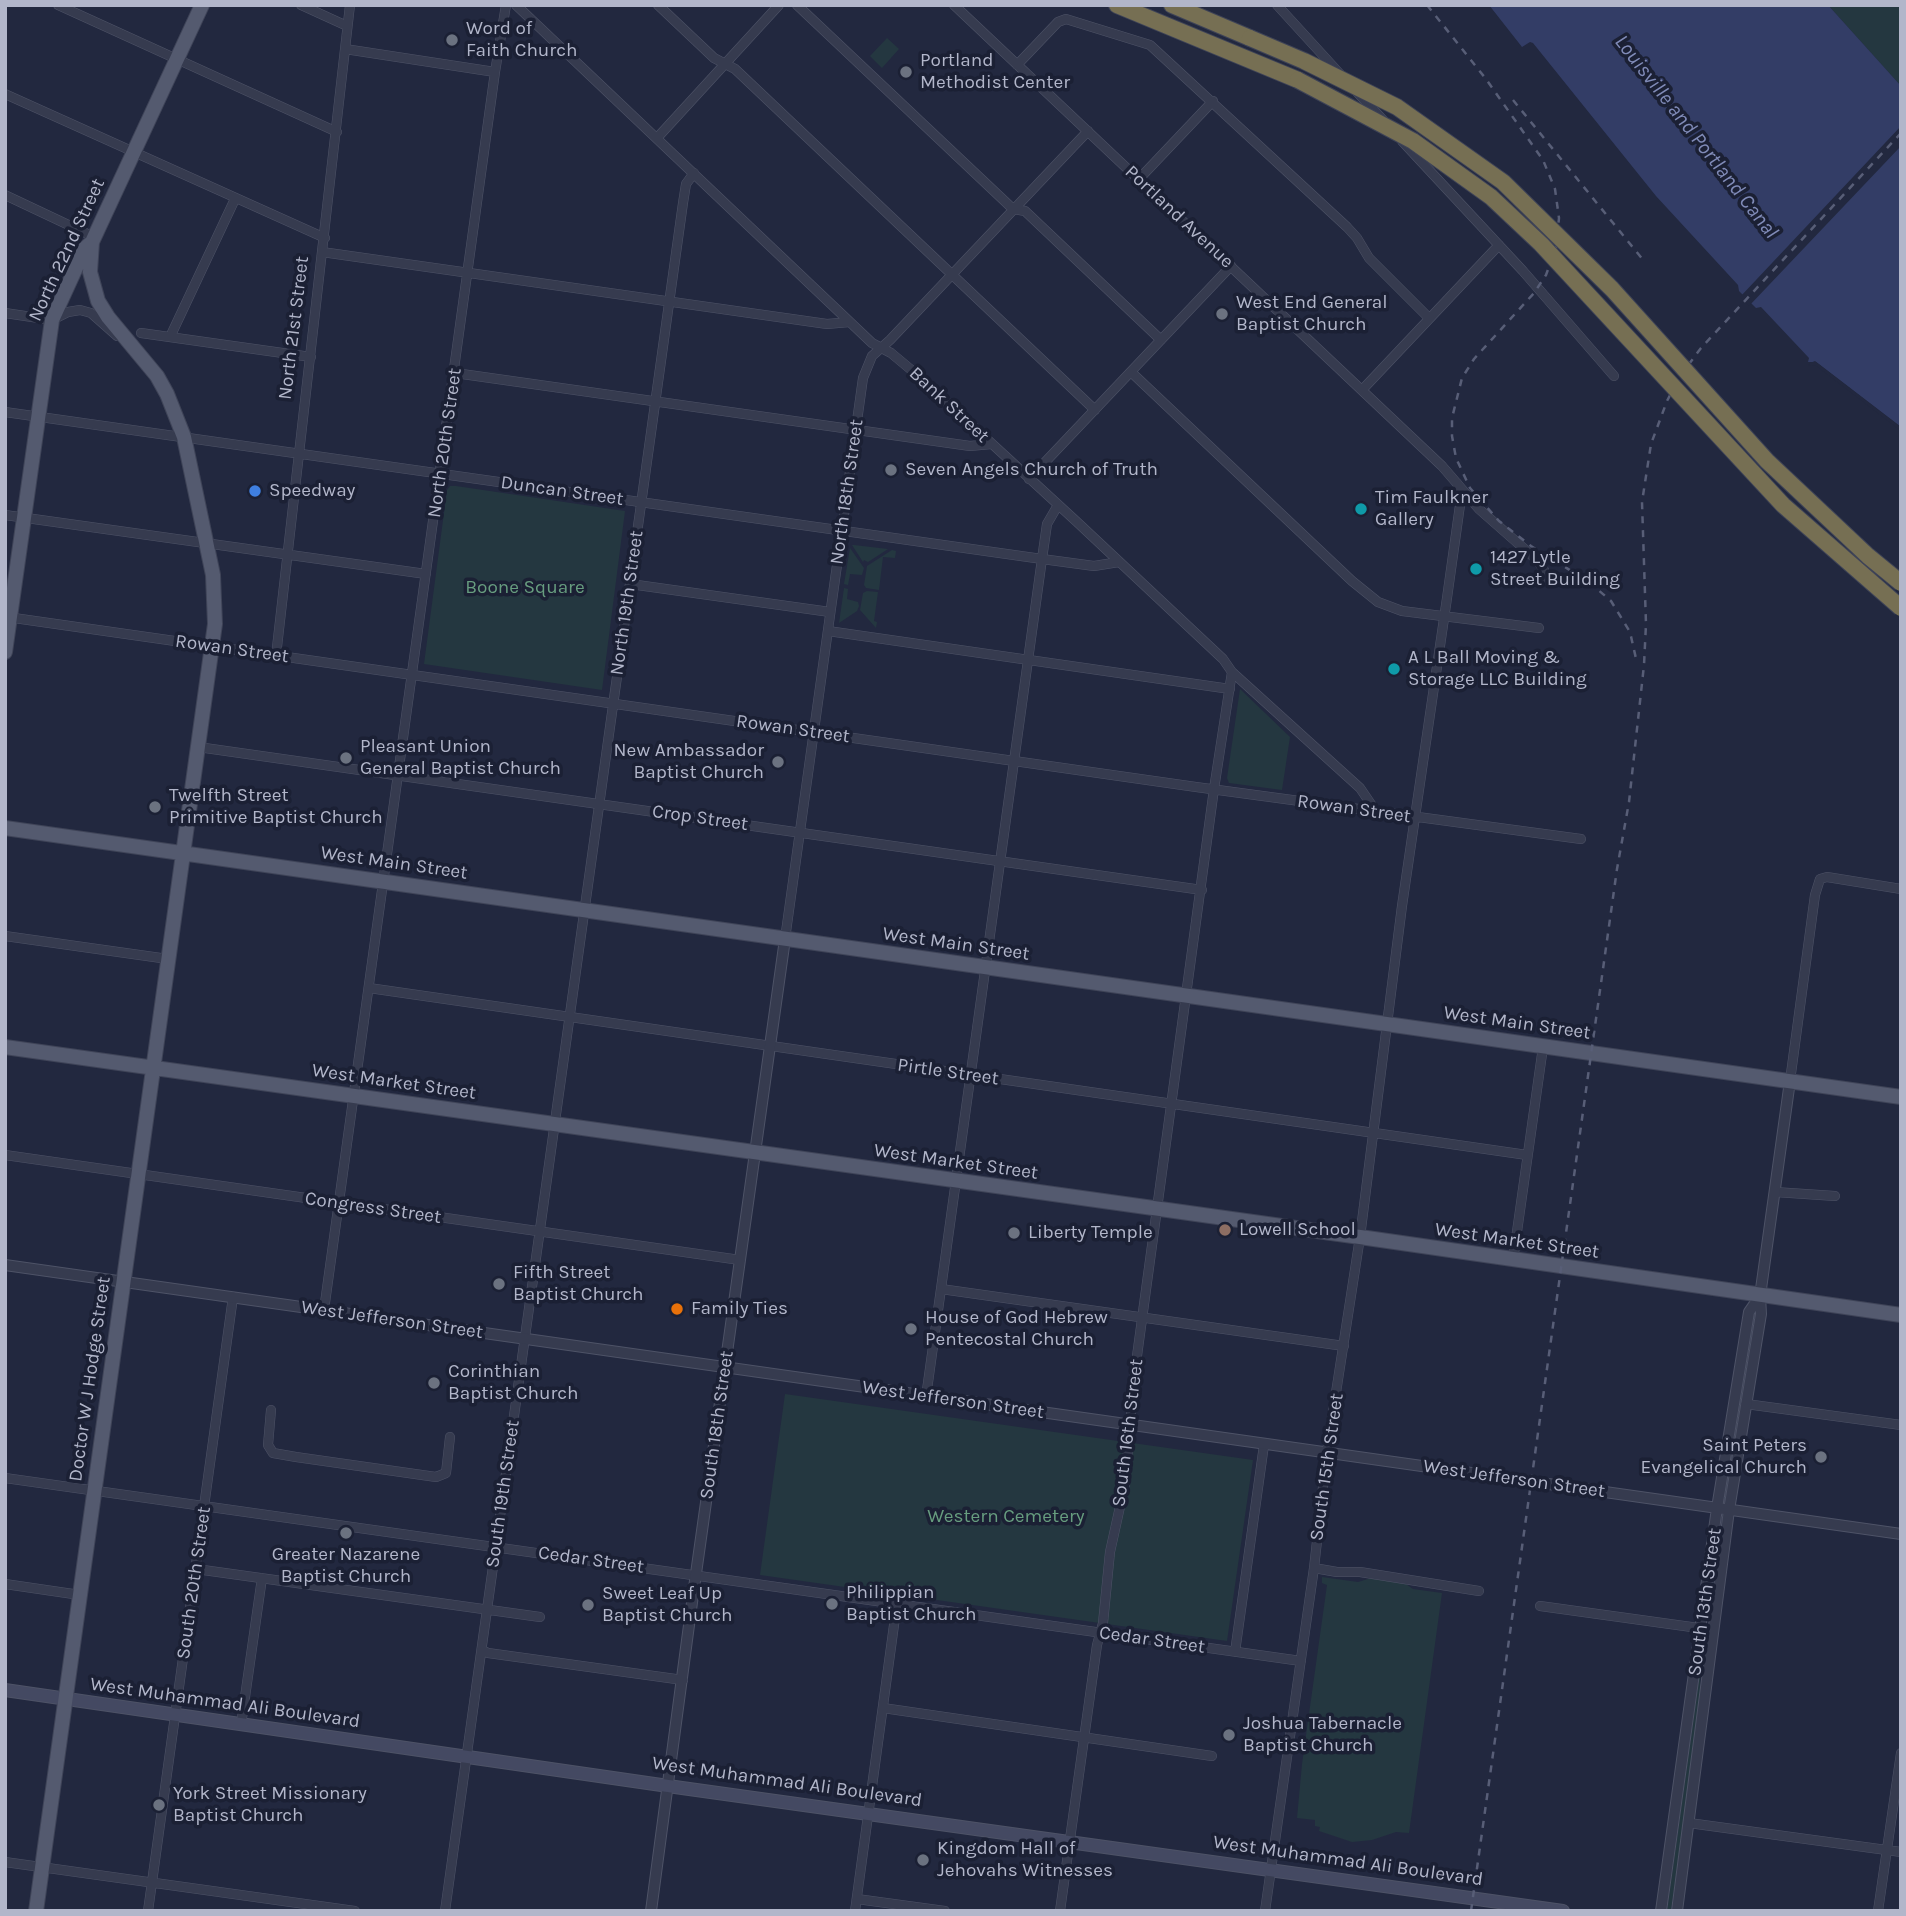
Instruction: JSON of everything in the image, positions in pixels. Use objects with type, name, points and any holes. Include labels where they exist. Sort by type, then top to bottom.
[{"type":"highway","points":[[1117,5],[1298,80],[1413,141],[1491,197],[1541,244],[1783,505],[1901,608]]},
{"type":"highway","points":[[1172,5],[1304,61],[1397,107],[1503,182],[1612,289],[1767,461],[1868,556],[1901,583]]},
{"type":"main road","name":"North 22nd Street","points":[[5,652],[52,320],[85,248],[93,239],[202,5]]},
{"type":"main road","points":[[93,239],[90,272],[93,289],[103,310],[157,376],[184,437],[216,594],[212,646],[182,852]]},
{"type":"main road","name":"West Main Street","points":[[5,828],[1901,1097]]},
{"type":"main road","name":"Doctor W J Hodge Street","points":[[36,1911],[182,852]]},
{"type":"main road","name":"West Market Street","points":[[5,1047],[1901,1315]]},
{"type":"main road","name":"West Muhammad Ali Boulevard","points":[[5,1690],[1563,1911]]},
{"type":"street","points":[[58,5],[337,132]]},
{"type":"street","points":[[301,5],[348,26]]},
{"type":"street","name":"North 21st Street","points":[[276,656],[350,5]]},
{"type":"street","name":"North 20th Street","points":[[384,881],[506,5]]},
{"type":"street","name":"Bank Street","points":[[516,5],[872,343],[915,373],[1223,659],[1232,672],[1360,788],[1375,810]]},
{"type":"street","points":[[658,5],[714,58],[735,69],[1095,410]]},
{"type":"street","points":[[657,138],[779,5]]},
{"type":"street","points":[[797,5],[1013,209],[1026,211],[1161,340]]},
{"type":"street","name":"Portland Avenue","points":[[954,5],[1442,466],[1479,509],[1537,560],[1544,570],[1545,580]]},
{"type":"street","points":[[1277,5],[1499,245],[1614,376]]},
{"type":"street","points":[[1017,65],[1062,20],[1071,20],[1138,40],[1159,51],[1347,227],[1369,258],[1429,318]]},
{"type":"street","points":[[345,49],[495,72]]},
{"type":"street","points":[[5,94],[325,238]]},
{"type":"street","points":[[1139,179],[1213,101]]},
{"type":"street","name":"North 18th Street","points":[[785,939],[863,378],[872,356],[1088,131]]},
{"type":"street","name":"North 19th Street","points":[[585,910],[686,184],[694,173]]},
{"type":"street","points":[[5,195],[93,239]]},
{"type":"street","points":[[170,337],[234,199]]},
{"type":"street","points":[[1362,390],[1499,245]]},
{"type":"street","points":[[323,253],[827,324],[850,322]]},
{"type":"street","points":[[1029,480],[1231,266]]},
{"type":"street","points":[[5,313],[52,320],[68,312],[80,310],[91,313],[130,345]]},
{"type":"street","points":[[141,333],[311,357]]},
{"type":"street","points":[[1131,372],[1378,602],[1395,610],[1539,628]]},
{"type":"street","points":[[454,373],[856,431],[970,446],[992,444]]},
{"type":"street","name":"Duncan Street","points":[[5,412],[1042,559],[1094,566],[1119,562]]},
{"type":"street","name":"South 15th Street","points":[[1265,1911],[1360,1237],[1402,906],[1461,498],[1457,483]]},
{"type":"street","points":[[926,1396],[1047,524],[1058,505]]},
{"type":"street","points":[[5,515],[426,574]]},
{"type":"street","points":[[630,584],[830,612]]},
{"type":"street","name":"Rowan Street","points":[[8,617],[1581,839]]},
{"type":"street","points":[[828,631],[1230,689]]},
{"type":"street","name":"South 16th Street","points":[[1060,1911],[1101,1632],[1110,1552],[1125,1484],[1157,1209],[1232,672]]},
{"type":"street","name":"Crop Street","points":[[198,747],[1202,890]]},
{"type":"street","points":[[1790,1081],[1815,895],[1822,877],[1901,889]]},
{"type":"street","points":[[324,1310],[384,881]]},
{"type":"street","name":"South 19th Street","points":[[445,1911],[585,910]]},
{"type":"street","points":[[5,936],[168,959]]},
{"type":"street","name":"South 18th Street","points":[[651,1911],[785,939]]},
{"type":"street","name":"Pirtle Street","points":[[369,988],[1527,1155]]},
{"type":"street","points":[[1513,1260],[1543,1047]]},
{"type":"street","name":"South 13th Street","points":[[1723,1509],[1746,1404],[1761,1314],[1760,1296],[1790,1081]]},
{"type":"street","name":"Congress Street","points":[[5,1155],[740,1261]]},
{"type":"street","points":[[1775,1192],[1835,1196]]},
{"type":"street","name":"West Jefferson Street","points":[[5,1265],[1901,1534]]},
{"type":"street","points":[[941,1289],[1344,1346]]},
{"type":"street","name":"South 13th Street","points":[[1661,1911],[1707,1629],[1749,1312],[1760,1296]]},
{"type":"street","name":"South 20th Street","points":[[148,1911],[233,1297]]},
{"type":"street","points":[[1746,1404],[1901,1425]]},
{"type":"street","points":[[271,1410],[268,1445],[273,1453],[309,1459],[436,1477],[446,1473],[450,1437]]},
{"type":"street","points":[[1235,1651],[1264,1445]]},
{"type":"street","name":"Cedar Street","points":[[5,1478],[1301,1661]]},
{"type":"street","points":[[1314,1568],[1360,1572],[1479,1591]]},
{"type":"street","points":[[196,1569],[540,1617]]},
{"type":"street","points":[[241,1725],[262,1578]]},
{"type":"street","points":[[5,1584],[80,1595]]},
{"type":"street","points":[[855,1911],[897,1604]]},
{"type":"street","points":[[1540,1606],[1707,1629]]},
{"type":"street","name":"South 13th Street","points":[[1676,1911],[1689,1823],[1707,1629]]},
{"type":"street","points":[[482,1650],[683,1680]]},
{"type":"street","points":[[883,1709],[1212,1756]]},
{"type":"street","points":[[1878,1911],[1901,1753]]},
{"type":"street","points":[[1689,1823],[1901,1852]]},
{"type":"street","points":[[5,1862],[355,1911]]},
{"type":"street","points":[[857,1899],[945,1911]]},
{"type":"green space","points":[[1828,5],[1901,5],[1901,86]]},
{"type":"green space","points":[[887,38],[899,49],[882,68],[870,56]]},
{"type":"green space","name":"Boone Square","points":[[450,486],[625,511],[602,690],[424,664],[447,490]]},
{"type":"green space","points":[[852,545],[888,549],[868,562],[863,562]]},
{"type":"green space","points":[[850,548],[864,568],[862,575],[850,574],[848,585],[844,584]]},
{"type":"green space","points":[[892,550],[896,551],[895,558],[883,557],[879,590],[866,588],[864,585],[867,566]]},
{"type":"green space","points":[[844,588],[848,589],[847,599],[858,602],[859,606],[857,611],[839,623]]},
{"type":"green space","points":[[878,592],[874,621],[877,622],[876,628],[860,610],[863,593]]},
{"type":"green space","points":[[1240,689],[1290,737],[1282,790],[1229,783],[1227,778]]},
{"type":"green space","name":"Western Cemetery","points":[[785,1394],[1253,1460],[1227,1641],[760,1575]]},
{"type":"green space","points":[[1322,1577],[1358,1582],[1371,1578],[1403,1582],[1413,1589],[1442,1593],[1409,1833],[1396,1832],[1372,1840],[1352,1842],[1319,1831],[1320,1827],[1315,1826],[1315,1820],[1297,1818],[1327,1585],[1322,1583]]},
{"type":"green space","points":[[1704,1641],[1700,1678],[1701,1701],[1671,1910],[1667,1911]]},
{"type":"water","name":"Louisville and Portland Canal","points":[[1489,5],[1828,5],[1901,86],[1901,427],[1816,362],[1808,362],[1809,358],[1761,307],[1756,308],[1739,291],[1738,285],[1656,196],[1533,43],[1522,47]]},
{"type":"pier","points":[[1901,126],[1901,146],[1749,306],[1740,297]]},
{"type":"pier","points":[[1815,361],[1901,427],[1901,431],[1815,365],[1808,366]]},
{"type":"railway","points":[[1427,5],[1486,79],[1543,160],[1555,189],[1559,218],[1556,248],[1546,275],[1534,293],[1474,359],[1462,378],[1452,418],[1456,458],[1470,488],[1499,521],[1531,546],[1589,582],[1611,601],[1630,632],[1637,663]]},
{"type":"railway","points":[[1513,100],[1644,261]]},
{"type":"railway","points":[[1471,1911],[1617,869],[1629,802],[1644,665],[1646,624],[1642,502],[1651,444],[1667,401],[1680,376],[1701,348],[1901,133]]},
{"type":"place","name":"Word of Faith Church","points":[[452,40]]},
{"type":"place","name":"Portland Methodist Center","points":[[906,72]]},
{"type":"place","name":"West End General Baptist Church","points":[[1222,314]]},
{"type":"place","name":"Seven Angels Church of Truth","points":[[891,470]]},
{"type":"place","name":"Speedway","points":[[255,491]]},
{"type":"place","name":"Tim Faulkner Gallery","points":[[1361,509]]},
{"type":"place","name":"1427 Lytle Street Building","points":[[1476,569]]},
{"type":"place","name":"A L Ball Moving & Storage LLC Building","points":[[1394,669]]},
{"type":"place","name":"Pleasant Union General Baptist Church","points":[[346,758]]},
{"type":"place","name":"New Ambassador Baptist Church","points":[[778,762]]},
{"type":"place","name":"Twelfth Street Primitive Baptist Church","points":[[155,807]]},
{"type":"place","name":"Lowell School","points":[[1225,1230]]},
{"type":"place","name":"Liberty Temple","points":[[1014,1233]]},
{"type":"place","name":"Fifth Street Baptist Church","points":[[499,1284]]},
{"type":"place","name":"Family Ties","points":[[677,1309]]},
{"type":"place","name":"House of God Hebrew Pentecostal Church","points":[[911,1329]]},
{"type":"place","name":"Corinthian Baptist Church","points":[[434,1383]]},
{"type":"place","name":"Saint Peters Evangelical Church","points":[[1821,1457]]},
{"type":"place","name":"Greater Nazarene Baptist Church","points":[[346,1533]]},
{"type":"place","name":"Philippian Baptist Church","points":[[832,1604]]},
{"type":"place","name":"Sweet Leaf Up Baptist Church","points":[[588,1605]]},
{"type":"place","name":"Joshua Tabernacle Baptist Church","points":[[1229,1735]]},
{"type":"place","name":"York Street Missionary Baptist Church","points":[[159,1805]]},
{"type":"place","name":"Kingdom Hall of Jehovahs Witnesses","points":[[923,1860]]}]
